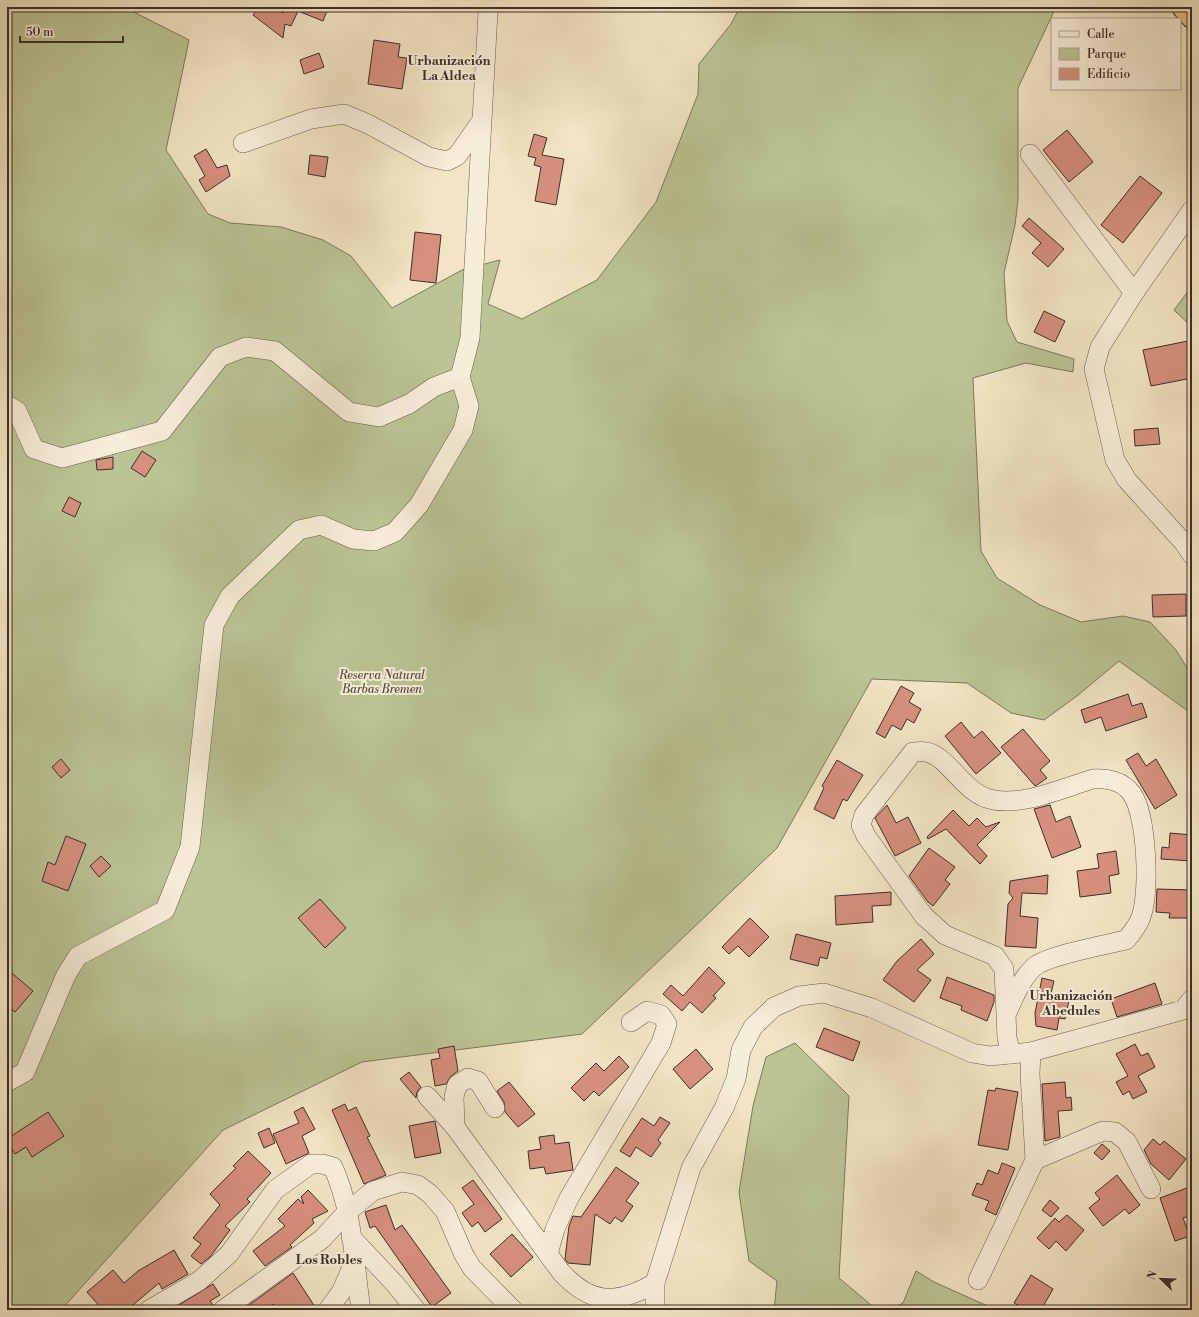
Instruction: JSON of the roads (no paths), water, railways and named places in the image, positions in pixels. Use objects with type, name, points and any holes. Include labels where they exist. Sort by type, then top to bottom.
[{"type":"highway","points":[[1183,7],[1192,17]]},
{"type":"street","points":[[7,1082],[25,1072],[66,976],[78,956],[165,910],[190,847],[214,625],[230,596],[299,530],[321,525],[353,538],[374,542],[395,532],[419,505],[463,430],[469,406],[460,376],[470,338],[486,8]]},
{"type":"street","points":[[243,143],[312,119],[344,114],[368,124],[429,157],[447,161],[457,156],[480,123]]},
{"type":"street","points":[[1030,154],[1134,293]]},
{"type":"street","points":[[1192,210],[1134,293],[1100,347],[1094,369],[1114,460],[1127,480],[1184,543],[1192,555]]},
{"type":"street","points":[[7,405],[17,411],[34,449],[62,458],[162,431],[220,357],[246,346],[275,351],[349,412],[378,417],[409,404],[434,387],[460,376]]},
{"type":"street","points":[[1007,1013],[1022,981],[1034,967],[1049,959],[1126,940],[1135,930],[1142,917],[1146,876],[1141,816],[1132,793],[1120,784],[1106,778],[1093,779],[1019,801],[988,798],[973,792],[939,758],[926,752],[913,752],[864,815],[861,825],[866,836],[924,916],[945,935],[995,956],[1004,969],[1008,1038],[1011,1054]]},
{"type":"street","points":[[655,1310],[656,1283],[690,1168],[724,1108],[736,1079],[741,1050],[753,1027],[774,1007],[799,996],[824,993],[872,1008],[972,1053],[990,1056],[1031,1052],[1183,1010],[1192,999]]},
{"type":"street","points":[[548,1254],[555,1230],[569,1198],[661,1043],[667,1024],[660,1015],[647,1011],[631,1022]]},
{"type":"street","points":[[978,1280],[1035,1160],[1030,1074],[1031,1052]]},
{"type":"street","points":[[455,1127],[454,1097],[457,1085],[468,1078],[478,1081],[495,1108]]},
{"type":"street","points":[[427,1096],[455,1127],[548,1254],[573,1285],[589,1294],[605,1299],[621,1298],[639,1293],[656,1283]]},
{"type":"street","points":[[1035,1160],[1103,1131],[1115,1132],[1127,1142],[1151,1189]]},
{"type":"street","points":[[149,1310],[199,1281],[229,1254],[275,1190],[311,1164],[322,1164],[333,1167],[339,1180],[347,1212],[361,1310]]},
{"type":"street","points":[[223,1310],[322,1238],[347,1212],[373,1192],[402,1182],[418,1185],[430,1194],[445,1211],[464,1255],[472,1268],[513,1310]]},
{"type":"street","points":[[351,1237],[395,1284],[416,1310]]},
{"type":"street","points":[[328,1310],[341,1292],[354,1263]]},
{"type":"district","name":"Urbanización La Aldea","points":[[449,68]]},
{"type":"district","name":"Urbanización Abedules","points":[[1071,1004]]},
{"type":"district","name":"Los Robles","points":[[329,1260]]},
{"type":"park label","name":"Reserva Natural Barbas Bremen","points":[[382,682]]}]
